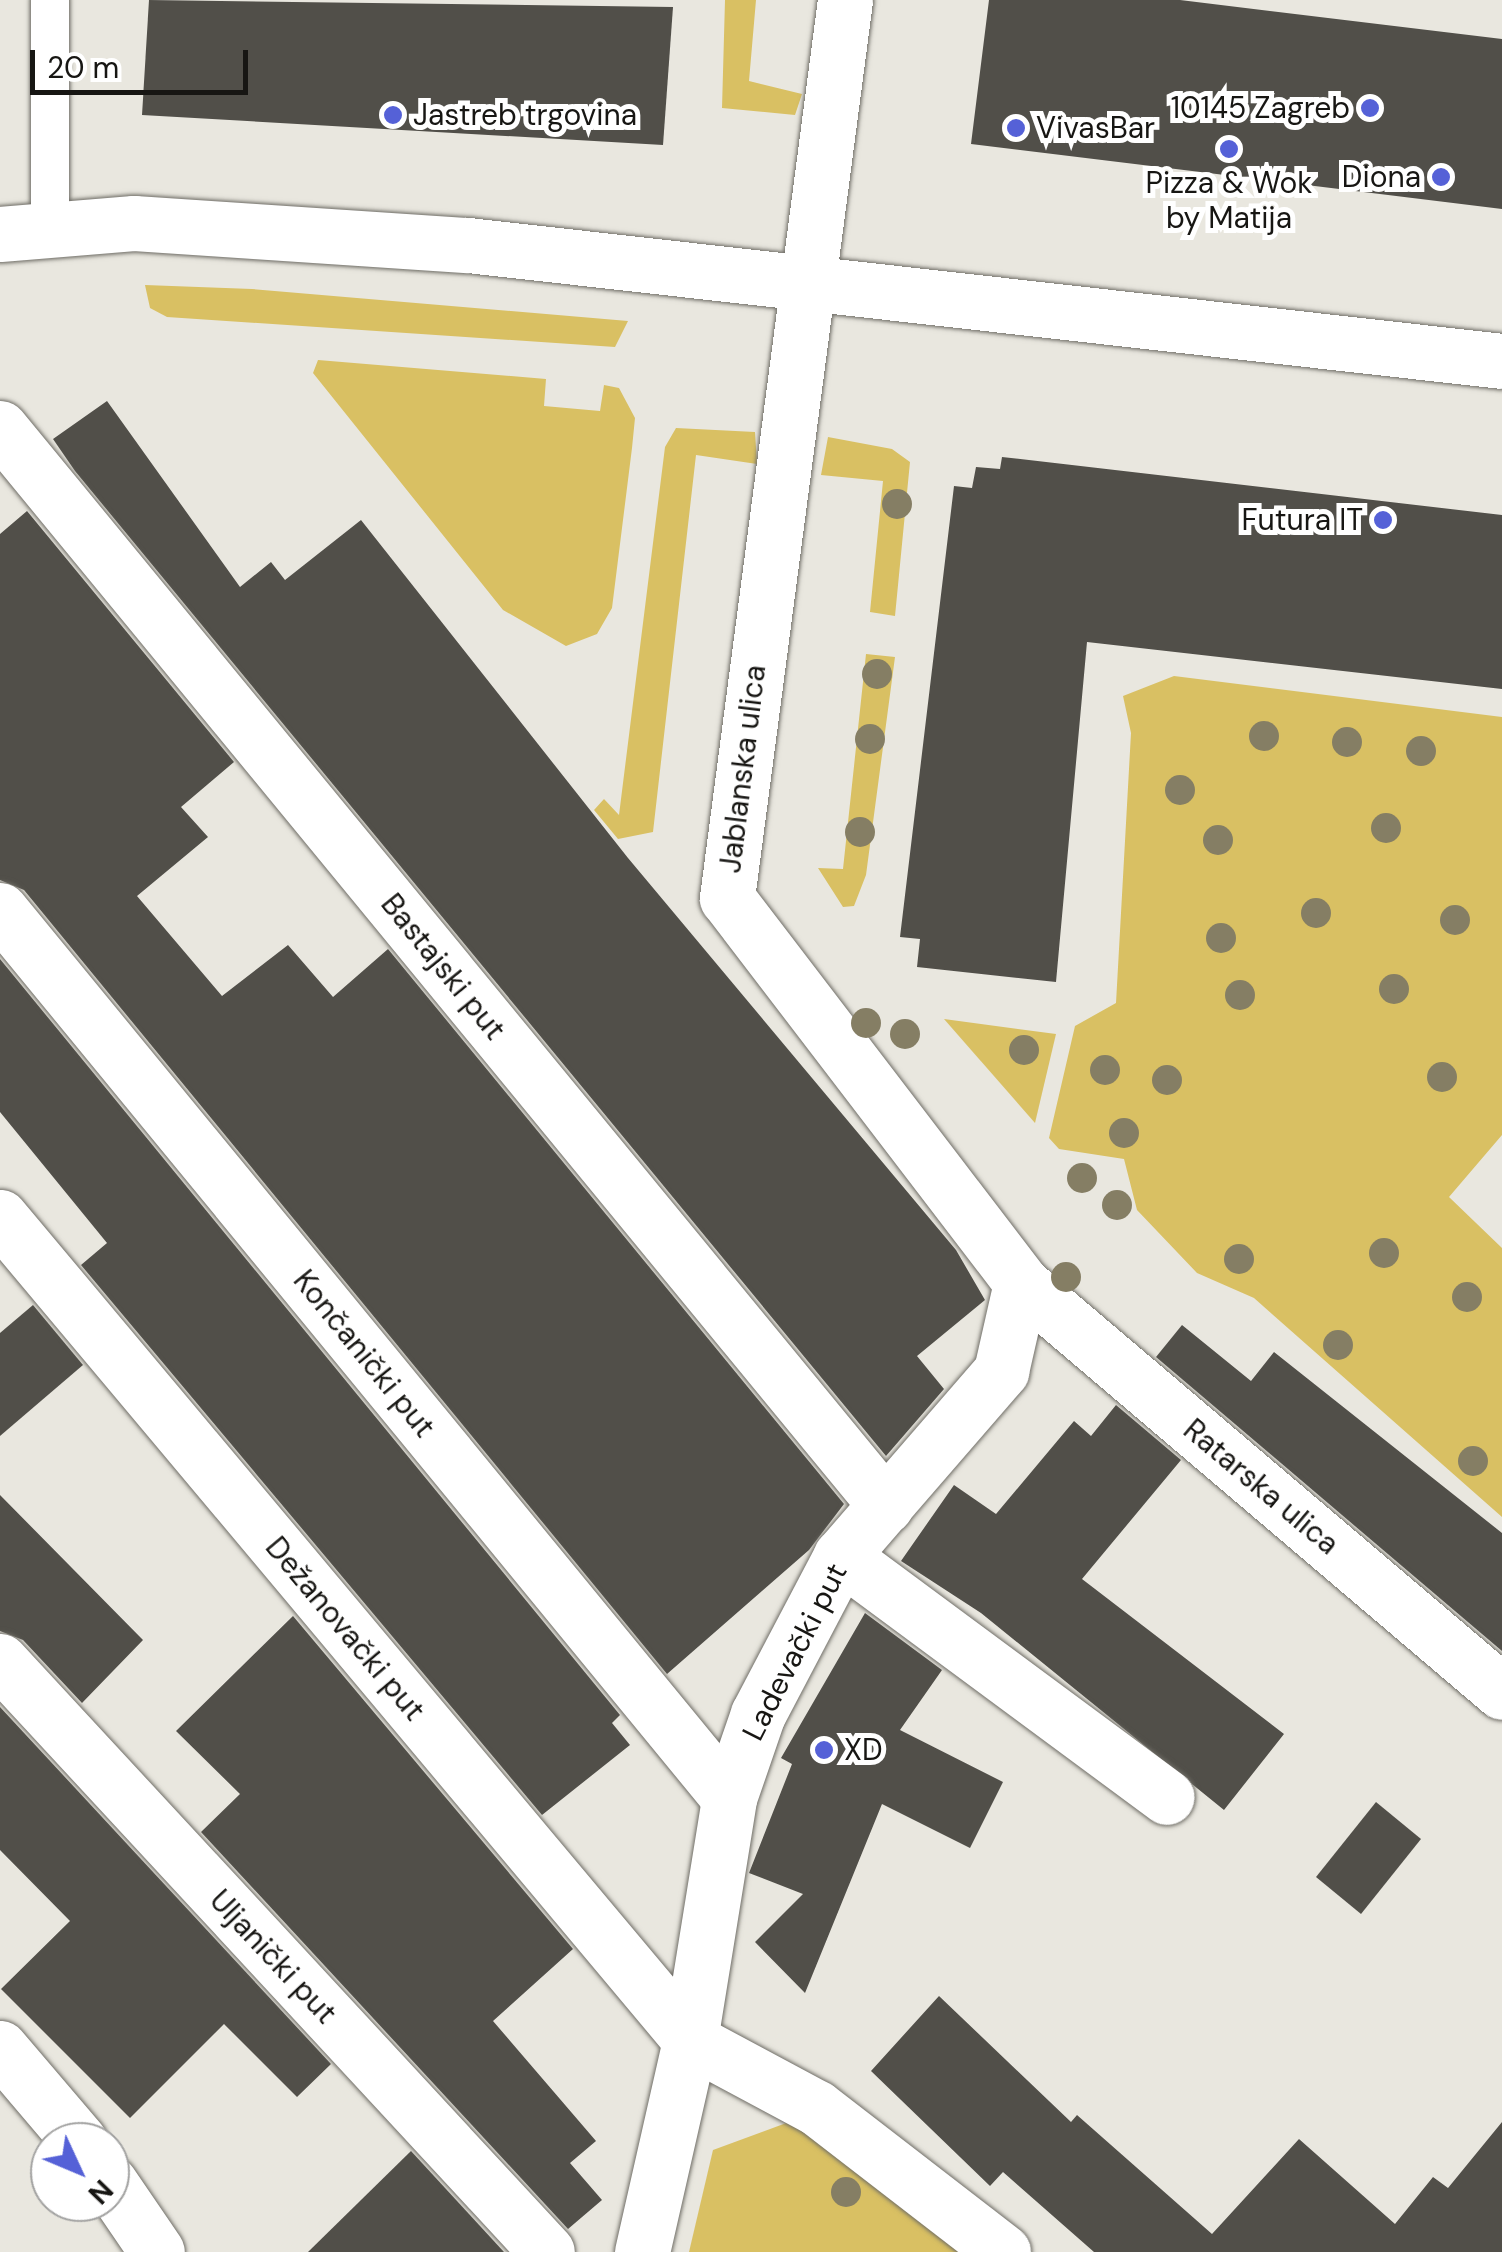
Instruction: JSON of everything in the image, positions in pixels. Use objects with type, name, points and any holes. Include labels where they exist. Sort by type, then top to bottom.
[{"type":"street","name":"Jablanska ulica","points":[[845,0],[728,898],[1021,1283]]},
{"type":"street","points":[[25,232],[134,224],[350,237],[810,279],[1502,361]]},
{"type":"street","name":"Bastajski put","points":[[0,428],[886,1506]]},
{"type":"street","name":"Končanički put","points":[[0,910],[729,1798]]},
{"type":"street","name":"Dežanovački put","points":[[0,1217],[690,2040]]},
{"type":"street","name":"Ladevački put","points":[[642,2252],[690,2040],[729,1798],[758,1714],[841,1556],[1001,1371],[1021,1283]]},
{"type":"street","name":"Ratarska ulica","points":[[1021,1283],[1502,1692]]},
{"type":"street","points":[[841,1556],[1167,1797]]},
{"type":"street","name":"Uljanički put","points":[[0,1662],[547,2252]]},
{"type":"street","points":[[690,2040],[817,2108],[1004,2252]]},
{"type":"street","points":[[10,2077],[58,2122]]},
{"type":"street","points":[[130,2212],[157,2252]]},
{"type":"lane","points":[[25,232],[50,0]]},
{"type":"shaded area","points":[[725,0],[756,0],[749,81],[802,94],[795,115],[722,108]]},
{"type":"shaded area","points":[[145,285],[252,289],[628,321],[615,347],[167,317],[150,308]]},
{"type":"shaded area","points":[[318,360],[546,379],[544,406],[600,411],[604,385],[619,388],[635,418],[612,608],[597,634],[566,646],[503,610],[313,373]]},
{"type":"shaded area","points":[[676,428],[755,432],[757,464],[696,455],[653,832],[618,839],[594,810],[604,799],[619,815],[665,447]]},
{"type":"shaded area","points":[[828,437],[892,449],[910,462],[895,616],[870,612],[883,481],[821,475]]},
{"type":"shaded area","points":[[866,654],[895,657],[866,875],[854,906],[843,907],[818,868],[843,869]]},
{"type":"shaded area","points":[[1174,676],[1502,717],[1502,1135],[1449,1197],[1502,1248],[1502,1517],[1254,1298],[1197,1273],[1137,1210],[1124,1159],[1059,1149],[1049,1138],[1075,1026],[1116,1003],[1131,733],[1123,696]]},
{"type":"shaded area","points":[[944,1019],[1056,1034],[1035,1123]]},
{"type":"shaded area","points":[[789,2122],[816,2133],[971,2252],[689,2252],[713,2150]]},
{"type":"building","points":[[149,0],[673,7],[663,145],[142,115]]},
{"type":"building","points":[[989,0],[1180,0],[1502,39],[1502,209],[971,144]]},
{"type":"building","points":[[107,401],[240,587],[271,562],[285,580],[361,520],[628,858],[956,1250],[985,1300],[917,1356],[944,1389],[886,1456],[75,471],[53,439]]},
{"type":"building","points":[[1002,457],[1502,515],[1502,689],[1087,642],[1056,982],[917,967],[920,939],[900,937],[954,486],[972,488],[976,467],[1000,469]]},
{"type":"building","points":[[27,511],[234,762],[181,807],[208,837],[137,896],[222,996],[288,945],[333,997],[388,949],[844,1504],[809,1550],[667,1674],[24,890],[0,880],[0,534]]},
{"type":"building","points":[[0,959],[620,1715],[612,1723],[630,1745],[542,1815],[81,1265],[107,1243],[0,1112]]},
{"type":"building","points":[[33,1305],[83,1365],[0,1436],[0,1333]]},
{"type":"building","points":[[1182,1325],[1251,1381],[1274,1352],[1502,1533],[1502,1651],[1156,1357]]},
{"type":"building","points":[[1116,1405],[1181,1460],[1082,1579],[1284,1734],[1224,1810],[981,1613],[901,1561],[954,1485],[996,1514],[1074,1421],[1091,1436]]},
{"type":"building","points":[[0,1495],[143,1640],[82,1703],[23,1640],[0,1631]]},
{"type":"building","points":[[865,1613],[942,1670],[900,1730],[1003,1782],[970,1848],[882,1804],[805,1993],[755,1942],[803,1894],[749,1873],[792,1764],[781,1758]]},
{"type":"building","points":[[293,1616],[573,1949],[493,2021],[596,2141],[570,2163],[602,2200],[568,2229],[201,1832],[240,1794],[176,1731]]},
{"type":"building","points":[[0,1707],[331,2064],[297,2097],[224,2024],[130,2118],[1,1989],[70,1921],[0,1850]]},
{"type":"building","points":[[1376,1802],[1421,1839],[1361,1914],[1316,1877]]},
{"type":"building","points":[[939,1996],[1071,2122],[1077,2115],[1212,2234],[1299,2139],[1395,2224],[1433,2177],[1448,2188],[1502,2122],[1502,2252],[1094,2252],[1003,2172],[990,2186],[871,2071]]},
{"type":"building","points":[[411,2151],[504,2252],[308,2252]]},
{"type":"place","name":"10145 Zagreb","points":[[1370,108]]},
{"type":"place","name":"Jastreb trgovina","points":[[393,115]]},
{"type":"place","name":"VivasBar","points":[[1016,128]]},
{"type":"place","name":"Pizza & Wok by Matija","points":[[1229,149]]},
{"type":"place","name":"Diona","points":[[1441,177]]},
{"type":"place","name":"Futura IT","points":[[1383,520]]},
{"type":"place","name":"XD","points":[[824,1750]]}]
